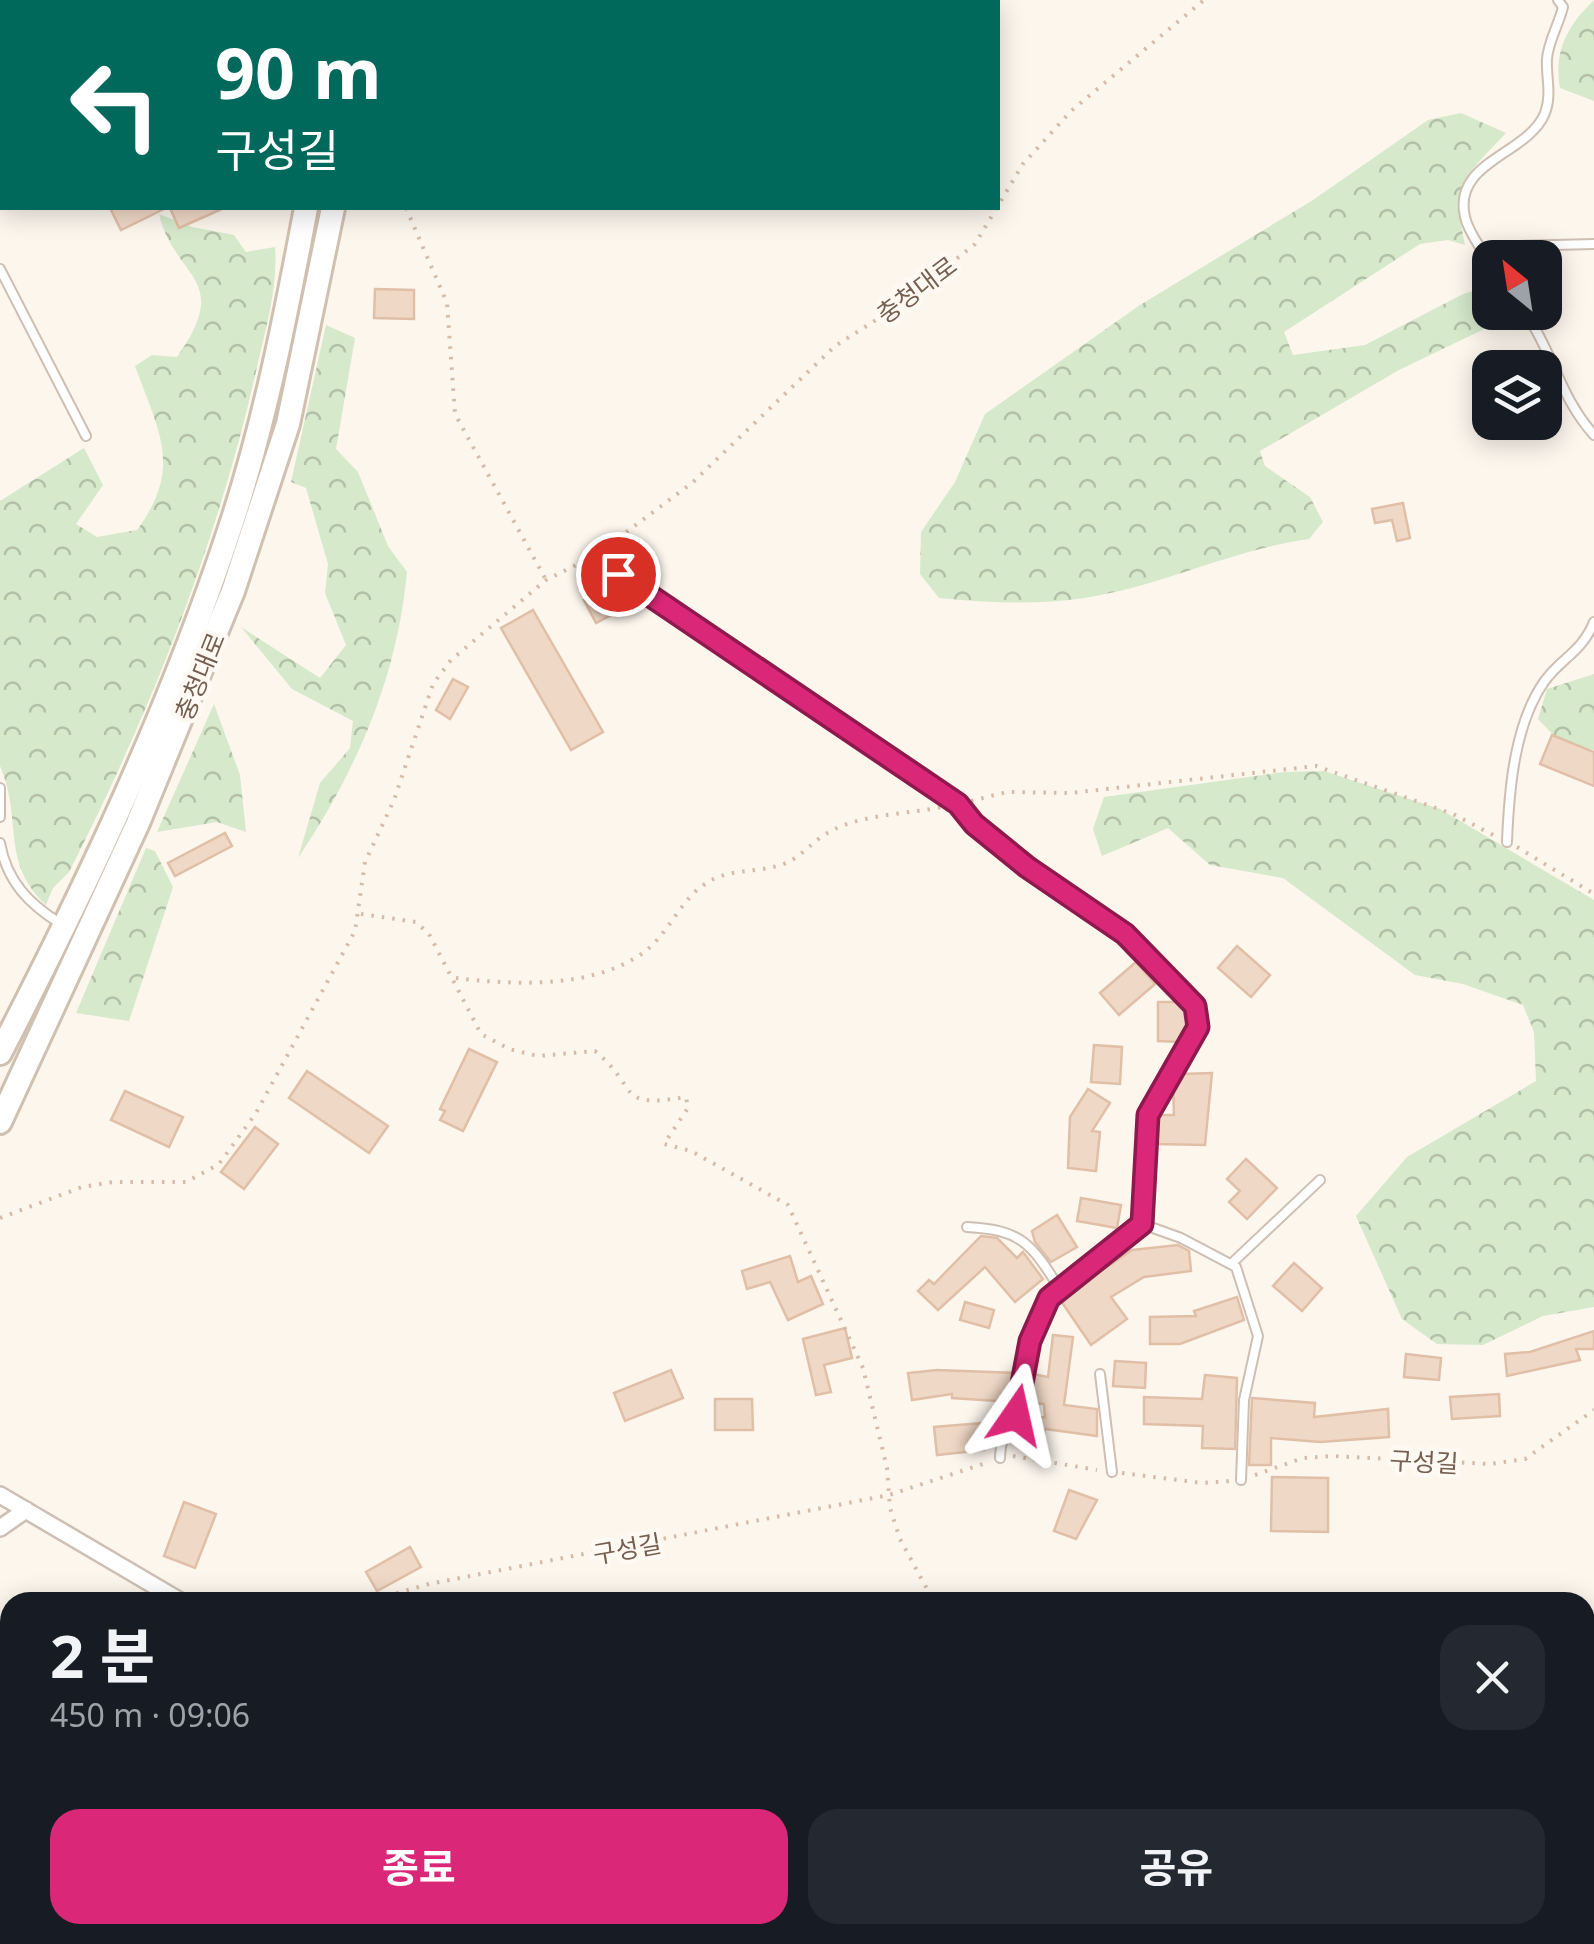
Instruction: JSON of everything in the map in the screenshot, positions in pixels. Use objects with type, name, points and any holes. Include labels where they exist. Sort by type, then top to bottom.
[{"type":"main road","name":"충청대로","points":[[0,1053],[65,926],[135,774],[231,524],[286,312],[306,210]]},
{"type":"main road","name":"충청대로","points":[[0,1122],[138,822],[233,591],[288,424],[334,210]]},
{"type":"street","points":[[0,1495],[165,1592]]},
{"type":"street","points":[[0,1528],[26,1510]]},
{"type":"lane","points":[[1478,240],[1464,215],[1465,197],[1478,171],[1524,138],[1545,113],[1549,95],[1546,54],[1563,7],[1558,0]]},
{"type":"lane","points":[[1562,245],[1594,244]]},
{"type":"lane","points":[[0,269],[86,436]]},
{"type":"lane","points":[[1536,330],[1547,348],[1565,400],[1594,435]]},
{"type":"lane","points":[[590,559],[645,588],[958,804],[974,824],[1027,867],[1125,934],[1195,1006],[1198,1027],[1148,1115],[1142,1224],[1049,1298],[1030,1341],[1016,1415],[1001,1434],[1000,1458]]},
{"type":"lane","points":[[1507,842],[1511,783],[1538,692],[1546,678],[1570,660],[1594,622]]},
{"type":"lane","points":[[0,788],[0,817]]},
{"type":"lane","points":[[0,843],[4,862],[27,901],[65,926]]},
{"type":"lane","points":[[1231,1264],[1320,1180]]},
{"type":"lane","points":[[1142,1224],[1236,1267],[1258,1336],[1244,1400],[1241,1480]]},
{"type":"lane","points":[[967,1227],[999,1228],[1030,1242],[1060,1288]]},
{"type":"lane","points":[[1100,1374],[1112,1472]]},
{"type":"path","name":"충청대로","points":[[1000,202],[1024,164],[1048,136],[1204,0]]},
{"type":"path","points":[[407,210],[447,304],[455,414],[546,580]]},
{"type":"path","name":"충청대로","points":[[0,1218],[82,1187],[113,1182],[186,1182],[220,1164],[256,1113],[361,914],[365,862],[394,800],[433,684],[451,660],[546,580],[590,559],[692,483],[836,346],[898,306],[974,244],[995,210]]},
{"type":"path","points":[[361,914],[416,922],[456,978],[462,1003],[481,1034],[509,1049],[538,1056],[595,1051],[616,1069],[629,1096],[641,1102],[686,1097],[688,1108],[664,1144],[690,1151],[788,1206],[863,1368],[900,1538],[929,1592]]},
{"type":"path","name":"구성길","points":[[402,1592],[889,1494],[1000,1458],[1015,1456],[1202,1483],[1241,1480],[1303,1458],[1490,1464],[1525,1459],[1594,1410]]},
{"type":"green space","points":[[1594,0],[1594,101],[1560,88],[1558,75],[1565,40]]},
{"type":"green space","points":[[1461,113],[1506,133],[1465,182],[1460,207],[1465,245],[1448,240],[1420,244],[1284,332],[1293,355],[1365,345],[1472,291],[1472,330],[1482,330],[1399,370],[1260,451],[1265,466],[1310,497],[1323,522],[1309,539],[1085,598],[1012,602],[939,598],[920,574],[921,532],[955,482],[985,414],[1140,305],[1313,200],[1428,120]]},
{"type":"green space","points":[[159,214],[192,227],[234,235],[246,252],[275,247],[273,292],[223,497],[179,625],[98,813],[69,872],[53,888],[46,905],[32,889],[17,856],[7,785],[0,766],[0,501],[84,448],[103,485],[76,524],[97,537],[137,530],[151,508],[163,468],[162,450],[135,366],[152,355],[177,357],[200,310],[195,280],[166,236]]},
{"type":"green space","points":[[326,325],[355,338],[336,449],[358,472],[388,546],[407,572],[394,649],[371,722],[339,791],[298,858],[320,783],[350,748],[353,721],[292,689],[241,627],[320,678],[346,645],[325,593],[328,564],[306,488],[291,482]]},
{"type":"green space","points":[[1594,674],[1594,750],[1557,739],[1538,719],[1547,689]]},
{"type":"green space","points":[[214,704],[240,775],[246,832],[217,822],[157,832]]},
{"type":"green space","points":[[1324,771],[1440,809],[1594,900],[1594,1307],[1543,1316],[1483,1345],[1437,1344],[1402,1319],[1356,1216],[1407,1157],[1536,1081],[1534,1032],[1523,1005],[1463,984],[1415,975],[1283,878],[1210,865],[1168,828],[1102,856],[1093,829],[1104,797],[1284,772]]},
{"type":"green space","points":[[146,848],[155,851],[173,887],[129,1021],[76,1013]]},
{"type":"building","points":[[111,210],[162,210],[121,230]]},
{"type":"building","points":[[171,210],[220,210],[179,228]]},
{"type":"building","points":[[375,289],[414,290],[414,319],[374,318]]},
{"type":"building","points":[[1403,503],[1410,538],[1397,541],[1392,520],[1375,523],[1372,509]]},
{"type":"building","points":[[617,582],[630,605],[596,623],[584,600]]},
{"type":"building","points":[[533,610],[603,732],[571,750],[501,628]]},
{"type":"building","points":[[453,679],[468,687],[450,719],[436,710]]},
{"type":"building","points":[[1552,735],[1594,752],[1594,786],[1540,764]]},
{"type":"building","points":[[225,833],[232,846],[175,876],[168,863]]},
{"type":"building","points":[[1237,946],[1270,975],[1251,997],[1218,968]]},
{"type":"building","points":[[1136,962],[1155,984],[1119,1015],[1100,993]]},
{"type":"building","points":[[1158,1002],[1180,1002],[1187,1010],[1190,1026],[1181,1042],[1158,1041]]},
{"type":"building","points":[[1094,1045],[1122,1047],[1120,1084],[1091,1082]]},
{"type":"building","points":[[469,1049],[497,1062],[463,1131],[440,1120],[445,1111],[440,1109]]},
{"type":"building","points":[[307,1071],[388,1126],[369,1153],[289,1098]]},
{"type":"building","points":[[1212,1073],[1205,1145],[1155,1144],[1157,1115],[1174,1115],[1173,1086],[1180,1074]]},
{"type":"building","points":[[1088,1089],[1110,1103],[1092,1131],[1100,1132],[1096,1171],[1068,1168],[1070,1117]]},
{"type":"building","points":[[125,1091],[183,1117],[169,1147],[111,1120]]},
{"type":"building","points":[[255,1127],[278,1144],[244,1189],[221,1172]]},
{"type":"building","points":[[1246,1159],[1277,1188],[1247,1219],[1229,1202],[1240,1191],[1227,1179]]},
{"type":"building","points":[[1081,1198],[1121,1205],[1117,1228],[1077,1221]]},
{"type":"building","points":[[1057,1215],[1077,1247],[1051,1262],[1035,1242],[1032,1231]]},
{"type":"building","points":[[981,1236],[997,1238],[1017,1258],[1023,1252],[1043,1279],[1015,1302],[985,1267],[938,1310],[918,1291],[929,1280],[934,1284]]},
{"type":"building","points":[[1178,1245],[1189,1251],[1191,1271],[1144,1277],[1111,1297],[1127,1319],[1091,1345],[1061,1301],[1132,1250]]},
{"type":"building","points":[[790,1256],[798,1282],[811,1276],[823,1304],[788,1320],[770,1282],[747,1289],[742,1271]]},
{"type":"building","points":[[1294,1263],[1322,1288],[1302,1311],[1273,1286]]},
{"type":"building","points":[[1237,1297],[1244,1320],[1180,1344],[1150,1344],[1150,1317],[1196,1316],[1194,1311]]},
{"type":"building","points":[[965,1302],[994,1310],[989,1328],[960,1320]]},
{"type":"building","points":[[845,1328],[852,1358],[824,1365],[831,1392],[816,1395],[803,1339]]},
{"type":"building","points":[[1594,1331],[1594,1349],[1576,1349],[1580,1360],[1507,1376],[1505,1354],[1530,1352]]},
{"type":"building","points":[[1053,1335],[1073,1337],[1064,1405],[1097,1409],[1097,1436],[1045,1429],[1041,1444],[1014,1437],[1021,1419],[1045,1417],[1044,1404],[1027,1403],[1032,1374],[1048,1377]]},
{"type":"building","points":[[1406,1354],[1441,1358],[1439,1380],[1404,1377]]},
{"type":"building","points":[[1115,1361],[1146,1363],[1145,1388],[1113,1386]]},
{"type":"building","points":[[671,1370],[683,1398],[625,1421],[614,1393]]},
{"type":"building","points":[[908,1373],[1017,1373],[1012,1402],[952,1398],[952,1394],[912,1400]]},
{"type":"building","points":[[1205,1375],[1237,1378],[1235,1449],[1202,1448],[1203,1426],[1144,1424],[1144,1397],[1202,1399]]},
{"type":"building","points":[[1499,1394],[1500,1416],[1452,1419],[1450,1397]]},
{"type":"building","points":[[1252,1398],[1315,1403],[1314,1417],[1388,1409],[1389,1437],[1320,1442],[1271,1438],[1271,1465],[1249,1465]]},
{"type":"building","points":[[715,1399],[752,1399],[753,1430],[715,1430]]},
{"type":"building","points":[[982,1423],[984,1450],[937,1455],[934,1427]]},
{"type":"building","points":[[1272,1477],[1328,1478],[1328,1532],[1271,1531]]},
{"type":"building","points":[[1069,1490],[1097,1500],[1076,1539],[1054,1531]]},
{"type":"building","points":[[184,1502],[216,1514],[195,1568],[164,1556]]},
{"type":"building","points":[[410,1547],[421,1567],[377,1591],[366,1572]]},
{"type":"route","points":[[618,574],[645,588],[958,804],[974,824],[1027,867],[1091,907],[1125,934],[1195,1006],[1198,1027],[1148,1115],[1142,1224],[1049,1298],[1030,1341],[1016,1415]]}]
